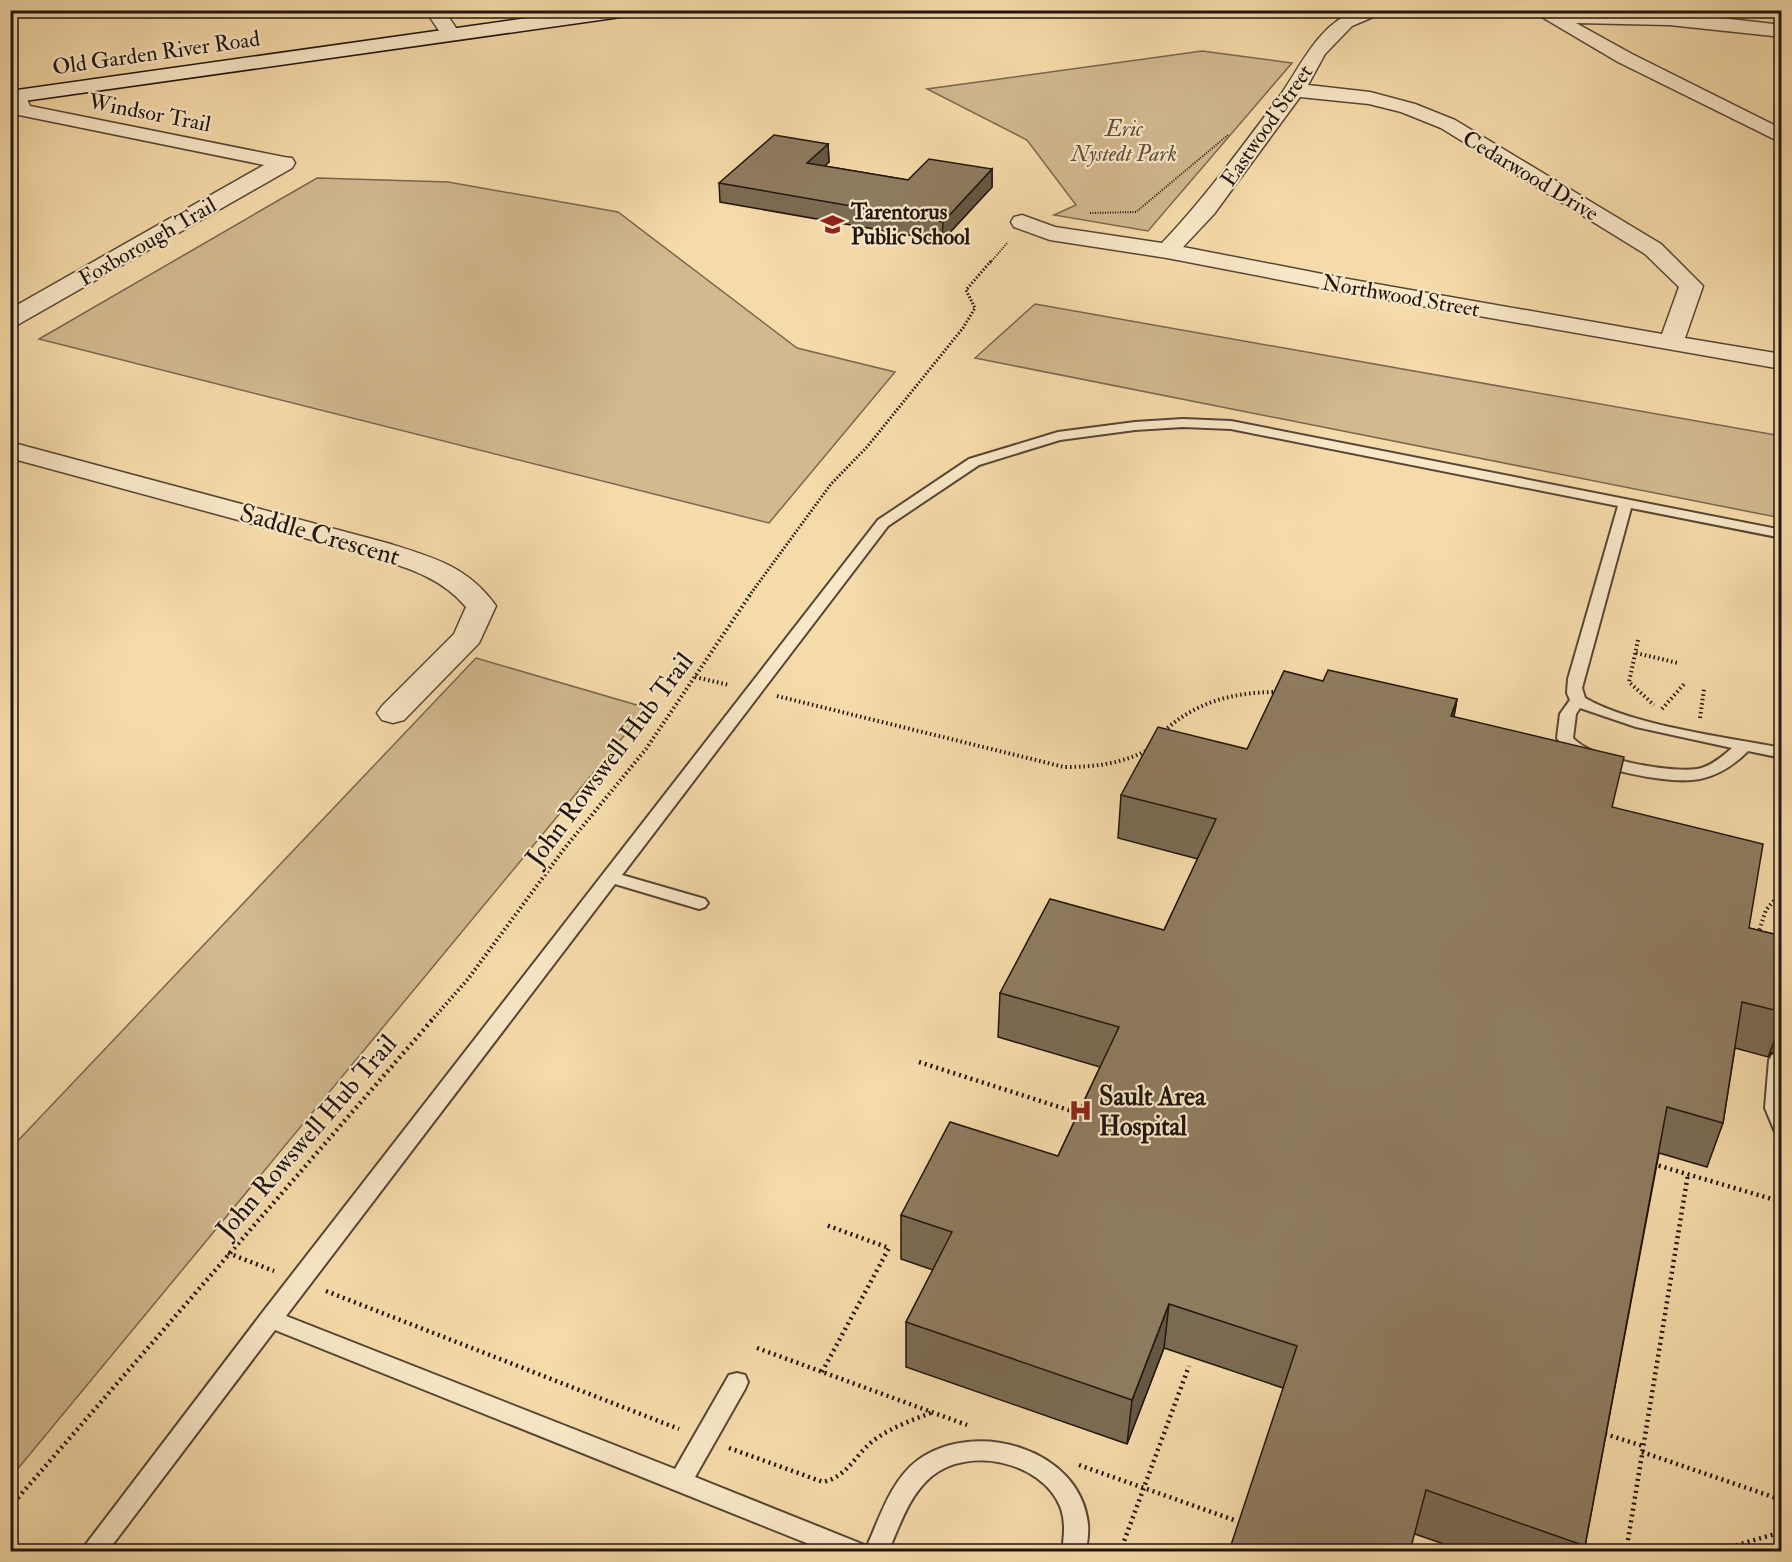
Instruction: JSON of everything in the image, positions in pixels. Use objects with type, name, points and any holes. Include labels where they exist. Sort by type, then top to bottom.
[{"type":"street","points":[[434,10],[451,34]]},
{"type":"street","name":"Old Garden River Road","points":[[14,96],[628,10]]},
{"type":"street","name":"Eastwood Street","points":[[1167,251],[1206,209],[1295,90],[1317,51],[1345,22],[1374,10]]},
{"type":"street","points":[[1548,15],[1716,17],[1782,31]]},
{"type":"street","points":[[1548,15],[1625,58],[1782,137]]},
{"type":"street","name":"Cedarwood Drive","points":[[1295,90],[1370,98],[1408,108],[1448,124],[1653,249],[1691,286],[1672,341]]},
{"type":"street","name":"Windsor Trail","points":[[14,96],[21,110],[37,114],[284,163]]},
{"type":"street","name":"Foxborough Trail","points":[[10,319],[284,163]]},
{"type":"street","name":"Northwood Street","points":[[1028,224],[1050,233],[1167,251],[1348,286],[1782,362]]},
{"type":"street","name":"Saddle Crescent","points":[[10,450],[377,549],[423,564],[462,584],[481,606],[468,637],[393,713]]},
{"type":"lane","points":[[92,1551],[883,523],[974,462],[1058,436],[1135,426],[1184,423],[1231,425],[1782,534]]},
{"type":"lane","points":[[1626,503],[1580,666],[1574,691],[1578,700],[1597,711],[1623,718],[1782,753]]},
{"type":"lane","points":[[1578,700],[1568,714],[1565,738],[1574,748],[1590,755],[1678,776],[1713,770],[1729,762],[1745,745]]},
{"type":"lane","points":[[610,877],[699,903]]},
{"type":"lane","points":[[1779,1060],[1775,1108],[1782,1127]]},
{"type":"lane","points":[[270,1319],[858,1551]]},
{"type":"lane","points":[[680,1481],[737,1382]]},
{"type":"lane","points":[[876,1551],[900,1500],[914,1478],[935,1461],[960,1451],[988,1449],[1016,1455],[1041,1467],[1061,1486],[1074,1512],[1077,1539],[1074,1551]]},
{"type":"path","points":[[1081,213],[1126,214],[1136,212],[1232,132]]},
{"type":"path","name":"John Rowswell Hub Trail","points":[[10,1507],[468,978],[564,849],[646,749],[744,603],[831,484],[867,447],[963,328],[975,308],[966,290],[1009,241],[1028,224]]},
{"type":"path","points":[[1638,640],[1629,682],[1661,711],[1671,713]]},
{"type":"path","points":[[1636,653],[1678,663]]},
{"type":"path","points":[[695,677],[1064,766],[1103,767],[1129,760],[1148,750],[1155,741]]},
{"type":"path","points":[[1700,719],[1704,689]]},
{"type":"path","points":[[1176,733],[1164,731],[1174,721],[1208,701],[1251,692],[1285,692]]},
{"type":"path","points":[[1690,717],[1710,722]]},
{"type":"path","points":[[1758,936],[1761,916],[1769,903],[1782,891]]},
{"type":"path","points":[[919,1062],[1085,1115]]},
{"type":"path","points":[[1650,1163],[1782,1202]]},
{"type":"path","points":[[1626,1551],[1688,1174]]},
{"type":"path","points":[[822,1371],[890,1248],[826,1225]]},
{"type":"path","points":[[228,1253],[704,1439],[823,1482],[835,1480],[856,1461],[870,1443],[895,1426],[933,1412]]},
{"type":"path","points":[[1120,1551],[1189,1366]]},
{"type":"path","points":[[1605,1434],[1782,1500]]},
{"type":"path","points":[[1713,1551],[1782,1532]]},
{"type":"green space","name":"Eric Nystedt Park","points":[[1202,51],[1292,63],[1148,231],[1054,215],[1076,205],[1027,140],[927,89]]},
{"type":"green space","points":[[317,178],[448,182],[618,212],[797,348],[895,372],[769,523],[39,339]]},
{"type":"green space","points":[[1035,304],[1781,436],[1781,518],[975,358]]},
{"type":"green space","points":[[476,658],[647,708],[11,1477],[11,1148]]},
{"type":"building","points":[[774,135],[828,144],[807,163],[908,180],[929,159],[992,169],[943,222],[719,183]]},
{"type":"building","points":[[1328,670],[1457,699],[1451,716],[1624,757],[1612,807],[1763,844],[1749,928],[1782,936],[1782,1012],[1742,1002],[1723,1123],[1667,1107],[1585,1546],[1426,1490],[1410,1551],[1229,1551],[1297,1346],[1169,1304],[1132,1400],[906,1322],[952,1232],[901,1215],[950,1122],[1058,1156],[1119,1027],[1000,993],[1050,899],[1164,930],[1216,819],[1121,795],[1158,727],[1247,749],[1284,671],[1323,681]]},
{"type":"place","name":"Tarentorus Public School","points":[[833,224]]},
{"type":"place","name":"Sault Area Hospital","points":[[1081,1111]]}]
